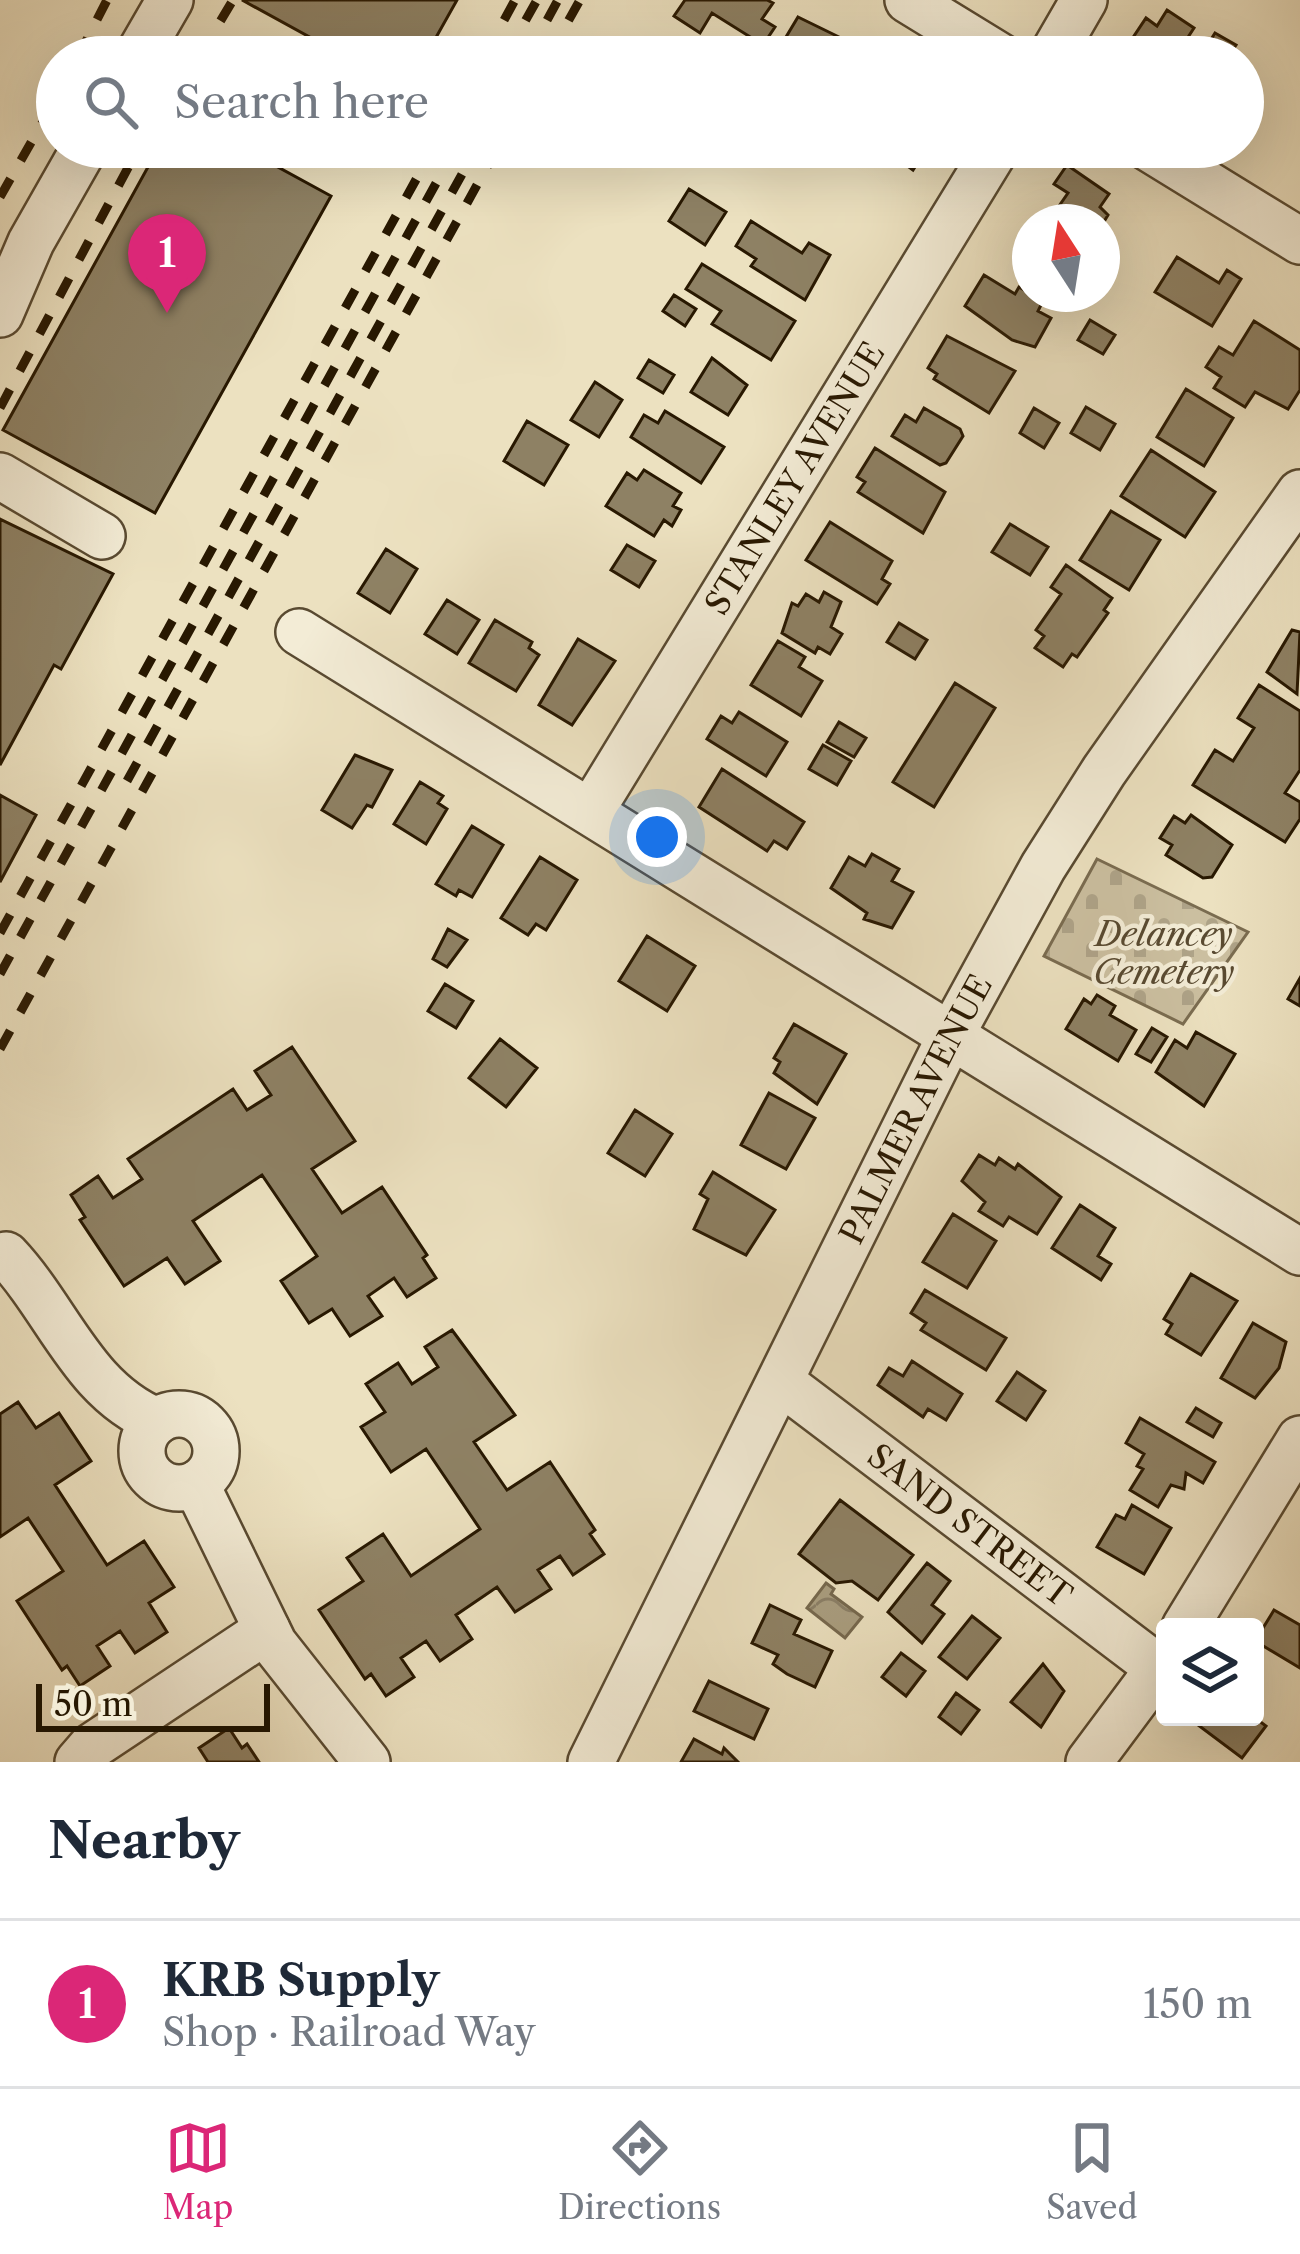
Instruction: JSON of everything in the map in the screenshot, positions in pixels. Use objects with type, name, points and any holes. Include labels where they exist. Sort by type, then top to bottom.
[{"type":"street","points":[[149,36],[170,0]]},
{"type":"street","points":[[908,0],[966,36]]},
{"type":"street","points":[[1063,36],[1084,0]]},
{"type":"street","points":[[0,314],[31,242],[74,168]]},
{"type":"street","name":"STANLEY AVENUE","points":[[591,811],[984,168]]},
{"type":"street","points":[[1181,168],[1300,241]]},
{"type":"street","points":[[0,476],[102,536]]},
{"type":"street","name":"PALMER AVENUE","points":[[591,1762],[950,1037],[1043,867],[1104,771],[1300,493]]},
{"type":"street","points":[[299,632],[1300,1252]]},
{"type":"street","points":[[6,1255],[29,1280],[86,1369],[128,1409],[157,1421],[181,1414],[209,1428],[217,1453],[206,1476],[196,1484],[267,1630],[376,1760]]},
{"type":"street","name":"SAND STREET","points":[[781,1382],[1156,1661]]},
{"type":"street","points":[[1191,1618],[1300,1439]]},
{"type":"street","points":[[78,1762],[91,1747],[267,1630]]},
{"type":"street","points":[[1088,1762],[1156,1673]]},
{"type":"green space","name":"Delancey Cemetery","points":[[1097,859],[1248,932],[1183,1024],[1044,956]]},
{"type":"water","points":[[826,1583],[834,1589],[831,1594],[862,1617],[845,1638],[807,1608]]},
{"type":"building","points":[[242,0],[457,0],[437,36],[308,36]]},
{"type":"building","points":[[685,0],[767,0],[773,3],[762,19],[775,27],[769,36],[749,36],[712,13],[700,33],[674,16]]},
{"type":"building","points":[[1167,10],[1194,28],[1189,36],[1134,36],[1146,18],[1157,26]]},
{"type":"building","points":[[798,17],[837,36],[787,36]]},
{"type":"building","points":[[147,168],[280,168],[331,196],[155,513],[3,430]]},
{"type":"building","points":[[1065,168],[1109,194],[1102,204],[1060,204],[1068,193],[1054,184]]},
{"type":"building","points":[[689,189],[726,212],[705,245],[669,221]]},
{"type":"building","points":[[751,221],[802,253],[809,243],[830,255],[805,300],[751,266],[756,259],[736,246]]},
{"type":"building","points":[[1177,257],[1219,283],[1227,270],[1241,279],[1212,326],[1155,292]]},
{"type":"building","points":[[702,264],[795,321],[771,360],[712,324],[721,311],[686,289]]},
{"type":"building","points":[[984,275],[1012,292],[1012,312],[1040,312],[1051,318],[1035,347],[1012,340],[965,306]]},
{"type":"building","points":[[674,295],[696,309],[685,326],[663,311]]},
{"type":"building","points":[[1090,320],[1115,335],[1103,354],[1078,340]]},
{"type":"building","points":[[1254,321],[1300,350],[1300,390],[1288,409],[1255,392],[1245,407],[1214,388],[1221,377],[1206,367],[1219,347],[1233,355]]},
{"type":"building","points":[[947,336],[1015,371],[989,413],[934,379],[937,374],[928,368]]},
{"type":"building","points":[[712,358],[747,385],[728,415],[691,392]]},
{"type":"building","points":[[649,360],[674,375],[663,393],[638,378]]},
{"type":"building","points":[[595,382],[622,400],[599,437],[571,420]]},
{"type":"building","points":[[1186,389],[1233,418],[1204,466],[1157,437]]},
{"type":"building","points":[[1086,407],[1115,424],[1100,450],[1071,433]]},
{"type":"building","points":[[924,408],[960,429],[963,436],[946,463],[940,465],[892,436],[905,415],[916,422]]},
{"type":"building","points":[[1034,408],[1059,423],[1044,448],[1020,433]]},
{"type":"building","points":[[665,411],[724,447],[701,483],[631,437],[644,415],[658,423]]},
{"type":"building","points":[[527,421],[568,445],[544,485],[504,461]]},
{"type":"building","points":[[875,448],[945,492],[923,533],[858,492],[865,482],[857,477]]},
{"type":"building","points":[[1151,450],[1215,492],[1185,537],[1121,496]]},
{"type":"building","points":[[644,470],[681,493],[673,506],[681,510],[672,526],[664,520],[654,536],[606,506],[627,473],[637,480]]},
{"type":"building","points":[[1111,511],[1160,540],[1129,590],[1080,560]]},
{"type":"building","points":[[0,519],[113,574],[61,669],[54,665],[0,765]]},
{"type":"building","points":[[830,522],[892,561],[882,579],[890,584],[877,604],[806,560]]},
{"type":"building","points":[[1010,524],[1048,547],[1030,575],[992,552]]},
{"type":"building","points":[[627,545],[655,561],[639,587],[611,570]]},
{"type":"building","points":[[386,549],[417,569],[390,613],[358,593]]},
{"type":"building","points":[[1066,565],[1112,598],[1104,610],[1108,613],[1077,657],[1072,654],[1063,667],[1035,648],[1044,636],[1036,630],[1061,594],[1051,587]]},
{"type":"building","points":[[824,592],[841,602],[831,627],[842,634],[830,654],[818,647],[815,653],[782,633],[792,603],[798,606],[806,594],[819,602]]},
{"type":"building","points":[[447,600],[479,620],[457,654],[425,634]]},
{"type":"building","points":[[495,620],[532,642],[529,648],[539,655],[516,691],[469,663]]},
{"type":"building","points":[[899,623],[927,640],[915,659],[887,642]]},
{"type":"building","points":[[1292,630],[1300,632],[1297,694],[1267,672]]},
{"type":"building","points":[[578,639],[615,661],[572,725],[539,705]]},
{"type":"building","points":[[778,641],[805,657],[799,667],[822,681],[801,716],[751,685]]},
{"type":"building","points":[[955,683],[995,708],[934,807],[893,782]]},
{"type":"building","points":[[1259,685],[1300,711],[1300,770],[1285,793],[1300,802],[1300,819],[1285,842],[1193,785],[1215,750],[1233,761],[1254,728],[1238,718]]},
{"type":"building","points":[[739,712],[787,742],[766,776],[707,739],[721,716],[732,723]]},
{"type":"building","points":[[839,722],[866,738],[854,757],[827,742]]},
{"type":"building","points":[[823,745],[851,761],[837,785],[809,769]]},
{"type":"building","points":[[355,755],[392,770],[372,807],[367,805],[352,828],[322,810]]},
{"type":"building","points":[[722,769],[804,822],[787,849],[774,841],[767,851],[699,807]]},
{"type":"building","points":[[420,782],[443,796],[438,803],[447,809],[426,844],[394,824]]},
{"type":"building","points":[[0,795],[36,815],[0,882]]},
{"type":"building","points":[[1191,815],[1232,845],[1212,877],[1203,878],[1166,855],[1172,845],[1160,838],[1174,816],[1185,823]]},
{"type":"building","points":[[472,826],[503,845],[472,897],[459,890],[456,896],[436,884]]},
{"type":"building","points":[[872,854],[899,869],[892,881],[913,892],[892,928],[864,919],[867,913],[831,888],[849,857],[865,866]]},
{"type":"building","points":[[540,857],[577,880],[546,930],[536,924],[528,935],[501,918]]},
{"type":"building","points":[[448,929],[467,940],[447,967],[433,959]]},
{"type":"building","points":[[647,936],[695,966],[667,1011],[619,981]]},
{"type":"building","points":[[1300,978],[1300,1006],[1288,999]]},
{"type":"building","points":[[445,984],[473,1001],[456,1028],[428,1011]]},
{"type":"building","points":[[1097,995],[1115,1006],[1110,1015],[1136,1030],[1118,1061],[1066,1029],[1084,999],[1091,1004]]},
{"type":"building","points":[[794,1024],[846,1054],[817,1104],[774,1073],[780,1062],[774,1058]]},
{"type":"building","points":[[1152,1028],[1167,1037],[1151,1062],[1136,1054]]},
{"type":"building","points":[[1196,1032],[1235,1054],[1204,1106],[1156,1072],[1175,1040],[1187,1048]]},
{"type":"building","points":[[500,1039],[537,1068],[506,1107],[469,1078]]},
{"type":"building","points":[[292,1047],[355,1141],[312,1169],[342,1213],[382,1187],[427,1255],[423,1258],[436,1278],[407,1297],[394,1278],[368,1296],[382,1316],[350,1336],[332,1309],[309,1323],[281,1281],[317,1256],[262,1175],[193,1221],[220,1261],[185,1284],[167,1258],[124,1286],[80,1220],[85,1217],[71,1195],[98,1176],[113,1198],[142,1179],[128,1159],[233,1089],[247,1110],[271,1095],[255,1071]]},
{"type":"building","points":[[769,1093],[815,1118],[786,1169],[741,1145]]},
{"type":"building","points":[[635,1110],[672,1134],[645,1176],[608,1153]]},
{"type":"building","points":[[979,1155],[995,1165],[999,1158],[1015,1169],[1018,1164],[1061,1197],[1037,1234],[1009,1217],[1003,1226],[979,1211],[985,1202],[962,1181]]},
{"type":"building","points":[[713,1172],[775,1210],[746,1255],[694,1229],[708,1199],[700,1194]]},
{"type":"building","points":[[1080,1205],[1115,1228],[1098,1256],[1111,1264],[1101,1280],[1052,1248]]},
{"type":"building","points":[[953,1214],[996,1241],[967,1288],[923,1262]]},
{"type":"building","points":[[1191,1274],[1237,1301],[1201,1355],[1166,1334],[1172,1324],[1164,1319]]},
{"type":"building","points":[[925,1290],[1006,1338],[986,1370],[921,1330],[926,1323],[911,1313]]},
{"type":"building","points":[[1253,1323],[1286,1342],[1279,1368],[1255,1398],[1221,1378]]},
{"type":"building","points":[[452,1330],[515,1415],[474,1442],[507,1490],[550,1462],[595,1530],[590,1534],[604,1554],[573,1575],[560,1556],[538,1570],[551,1589],[515,1612],[497,1587],[456,1615],[472,1639],[440,1661],[426,1641],[401,1658],[414,1677],[386,1696],[371,1674],[365,1679],[319,1610],[363,1581],[347,1558],[383,1534],[411,1576],[480,1529],[426,1449],[391,1472],[361,1427],[385,1412],[366,1384],[398,1363],[412,1384],[438,1367],[425,1347]]},
{"type":"building","points":[[912,1361],[962,1394],[946,1420],[928,1409],[923,1417],[878,1385],[889,1368],[903,1376]]},
{"type":"building","points":[[1017,1372],[1045,1391],[1026,1420],[997,1401]]},
{"type":"building","points":[[18,1402],[36,1428],[59,1413],[91,1461],[55,1485],[107,1565],[144,1541],[174,1587],[149,1603],[167,1632],[135,1653],[120,1631],[97,1646],[110,1666],[80,1686],[67,1666],[62,1670],[17,1601],[63,1571],[28,1518],[0,1537],[0,1414]]},
{"type":"building","points":[[1196,1408],[1221,1423],[1213,1437],[1187,1422]]},
{"type":"building","points":[[1140,1418],[1215,1462],[1203,1483],[1186,1473],[1184,1489],[1171,1485],[1158,1507],[1130,1490],[1143,1469],[1137,1466],[1144,1454],[1126,1443]]},
{"type":"building","points":[[840,1500],[913,1555],[878,1600],[852,1581],[836,1583],[799,1554]]},
{"type":"building","points":[[1132,1505],[1171,1528],[1144,1574],[1097,1547],[1116,1515],[1125,1519]]},
{"type":"building","points":[[927,1563],[950,1581],[932,1605],[944,1614],[922,1643],[888,1612]]},
{"type":"building","points":[[770,1605],[801,1620],[794,1634],[832,1651],[815,1687],[787,1674],[773,1664],[778,1655],[752,1643]]},
{"type":"building","points":[[1274,1610],[1300,1625],[1300,1668],[1264,1646],[1264,1626]]},
{"type":"building","points":[[972,1616],[1000,1638],[967,1679],[939,1657]]},
{"type":"building","points":[[901,1653],[925,1671],[906,1696],[882,1677]]},
{"type":"building","points":[[1043,1664],[1064,1691],[1041,1727],[1011,1702]]},
{"type":"building","points":[[709,1681],[768,1709],[754,1739],[694,1711]]},
{"type":"building","points":[[956,1693],[979,1710],[961,1734],[939,1717]]},
{"type":"building","points":[[1199,1726],[1266,1726],[1242,1758]]},
{"type":"building","points":[[229,1728],[259,1762],[208,1762],[199,1748]]},
{"type":"building","points":[[694,1739],[722,1754],[724,1748],[738,1762],[681,1762]]},
{"type":"railway","points":[[89,36],[107,0]]},
{"type":"railway","points":[[212,36],[233,0]]},
{"type":"railway","points":[[495,36],[515,0]]},
{"type":"railway","points":[[517,36],[537,0]]},
{"type":"railway","points":[[538,36],[558,0]]},
{"type":"railway","points":[[560,36],[580,0]]},
{"type":"railway","points":[[0,197],[36,134]]},
{"type":"railway","points":[[0,408],[128,168]]},
{"type":"railway","points":[[0,933],[422,168]]},
{"type":"railway","points":[[0,974],[444,168]]},
{"type":"railway","points":[[127,781],[465,168]]},
{"type":"railway","points":[[0,1049],[486,168]]},
{"type":"place","name":"KRB Supply","points":[[167,313]]}]
